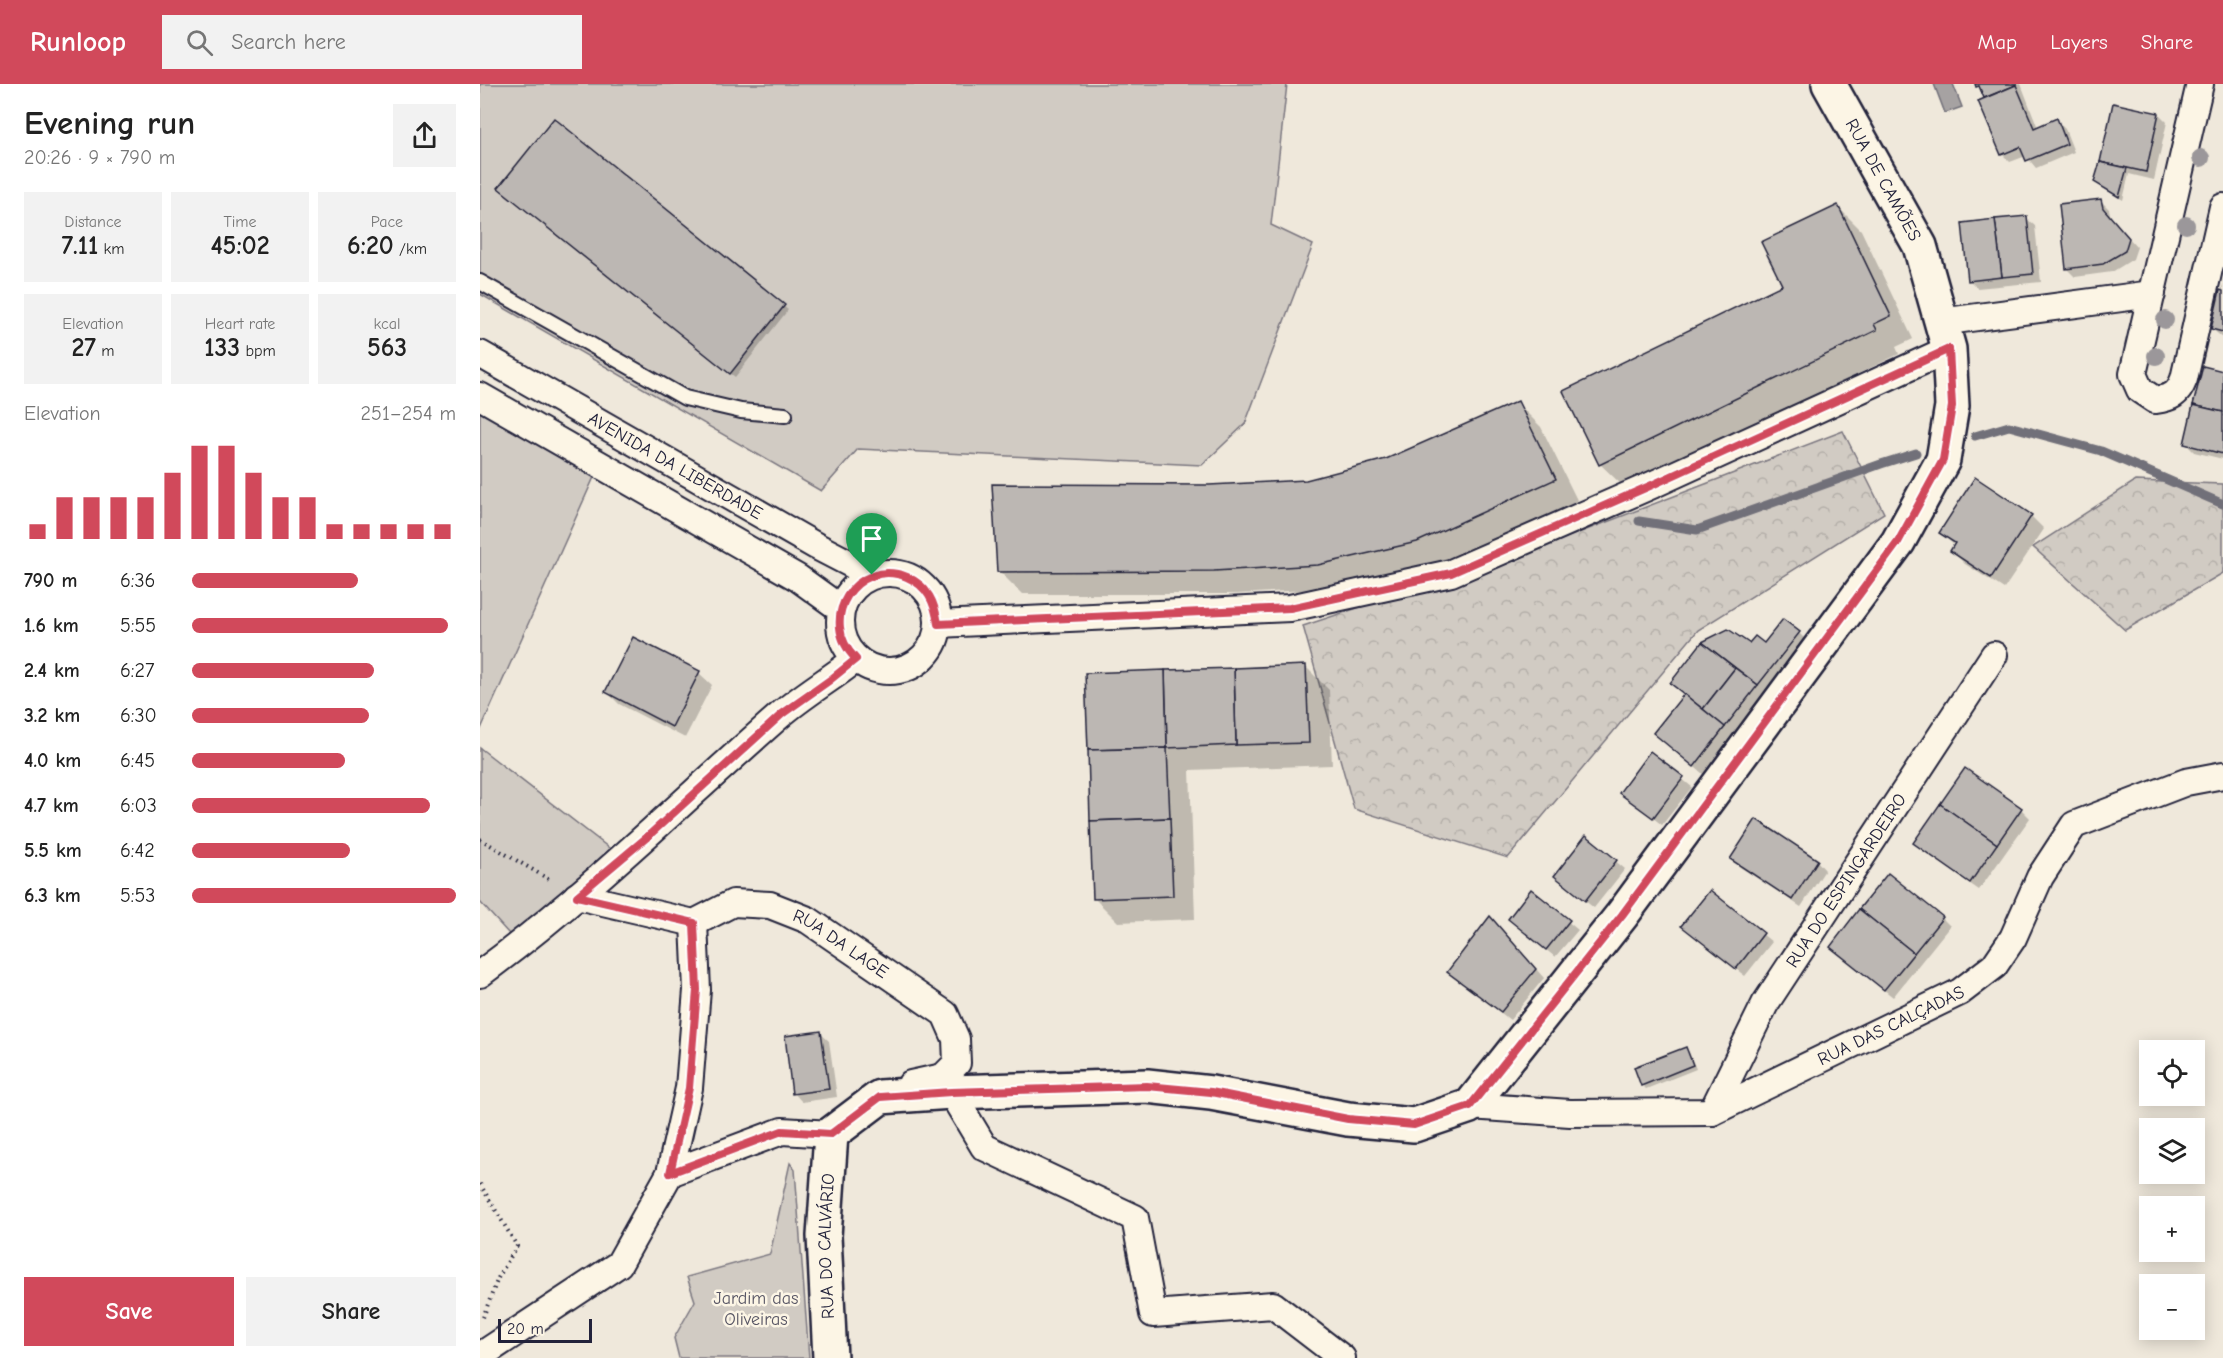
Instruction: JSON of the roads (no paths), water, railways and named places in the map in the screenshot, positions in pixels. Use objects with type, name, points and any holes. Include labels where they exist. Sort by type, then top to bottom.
[{"type":"street","name":"RUA DE CAMÕES","points":[[1470,1106],[1622,915],[1898,542],[1943,460],[1952,406],[1945,335],[1920,246],[1829,84]]},
{"type":"street","points":[[2200,84],[2133,374],[2140,390],[2155,400],[2171,398],[2179,391],[2184,379],[2223,207]]},
{"type":"street","points":[[938,624],[1290,608],[1451,573],[1652,485],[1945,335],[2152,294]]},
{"type":"street","name":"AVENIDA DA LIBERDADE","points":[[480,354],[806,540],[872,575]]},
{"type":"street","name":"AVENIDA DA LIBERDADE","points":[[480,396],[798,578],[841,609]]},
{"type":"street","points":[[895,573],[918,582],[932,599],[938,624],[936,636],[929,651],[921,660],[906,668],[888,672],[871,668],[856,659],[842,638],[839,621],[844,600],[854,586],[872,575],[895,573]]},
{"type":"street","name":"RUA DO ESPINGARDEIRO","points":[[1712,1112],[1765,1004],[1994,655]]},
{"type":"street","points":[[480,974],[519,945],[646,838],[782,714],[856,659]]},
{"type":"street","name":"RUA DAS CALÇADAS","points":[[1470,1106],[1570,1113],[1712,1112],[1960,993],[1995,966],[2013,938],[2040,877],[2074,825],[2186,782],[2223,775]]},
{"type":"street","points":[[480,1356],[619,1264],[670,1173],[689,1088],[697,990],[694,923],[577,896]]},
{"type":"street","name":"RUA DA LAGE","points":[[694,923],[733,903],[770,905],[808,920],[945,1014],[956,1039],[957,1063],[943,1077],[872,1093],[871,1104]]},
{"type":"street","points":[[670,1173],[782,1131],[831,1134],[880,1097],[951,1092],[1147,1086],[1211,1092],[1348,1119],[1414,1125],[1470,1106]]},
{"type":"street","points":[[951,1092],[984,1148],[1136,1218],[1153,1314],[1273,1305],[1342,1358]]},
{"type":"street","name":"RUA DO CALVÁRIO","points":[[830,1358],[825,1236],[831,1134]]},
{"type":"lane","points":[[480,282],[685,398],[741,411],[785,415]]},
{"type":"waterway","points":[[1975,436],[2009,426],[2101,451],[2223,504]]},
{"type":"waterway","points":[[1639,521],[1697,530],[1916,453]]},
{"type":"park label","name":"Jardim das Oliveiras","points":[[756,1308]]}]
